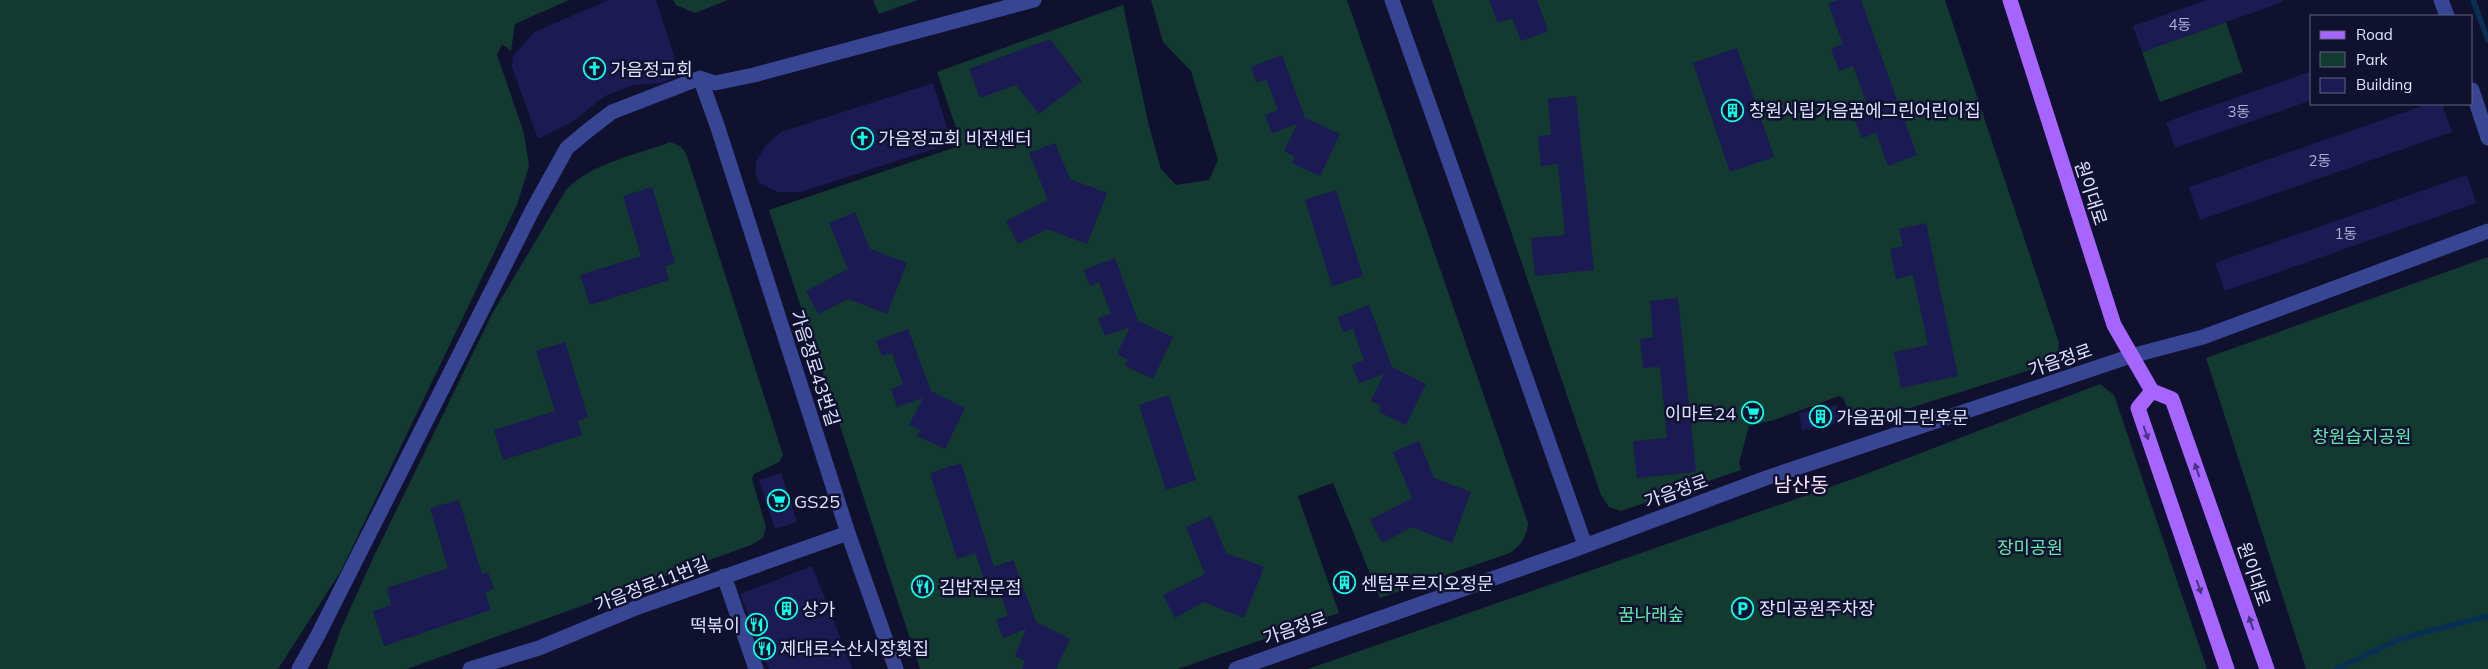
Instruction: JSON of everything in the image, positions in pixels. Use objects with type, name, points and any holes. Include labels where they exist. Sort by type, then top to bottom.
[{"type":"main road","name":"원이대로","points":[[2010,0],[2114,325],[2152,391],[2172,399],[2267,669]]},
{"type":"main road","points":[[2152,391],[2138,408],[2227,669]]},
{"type":"street","points":[[299,669],[318,635],[533,209],[567,148],[612,112],[700,78],[714,83],[754,75],[1034,0]]},
{"type":"street","points":[[1392,0],[1585,545]]},
{"type":"street","points":[[2441,0],[2447,15]]},
{"type":"street","name":"가음정로43번길","points":[[700,78],[848,533],[896,669]]},
{"type":"street","points":[[2473,93],[2488,138]]},
{"type":"street","name":"가음정로","points":[[1236,669],[1585,545],[1766,478],[2132,356],[2203,337],[2488,231]]},
{"type":"street","name":"가음정로11번길","points":[[470,669],[547,645],[633,609],[848,533]]},
{"type":"street","points":[[724,576],[756,669]]},
{"type":"street","points":[[306,669],[318,635]]},
{"type":"green space","points":[[0,0],[569,0],[515,24],[511,51],[502,44],[497,55],[524,133],[529,166],[517,205],[341,571],[278,669],[0,669]]},
{"type":"green space","points":[[673,0],[728,0],[695,13],[676,5]]},
{"type":"green space","points":[[873,0],[918,0],[879,14]]},
{"type":"green space","points":[[1151,0],[1347,0],[1528,523],[1525,537],[1510,553],[1380,598],[1333,483],[1298,496],[1339,613],[1178,669],[920,669],[769,210],[962,145],[937,72],[1123,5],[1149,126],[1161,169],[1176,185],[1209,180],[1218,160],[1191,71],[1163,42]]},
{"type":"green space","points":[[1432,0],[1945,0],[2059,343],[2058,353],[2046,365],[1866,422],[1855,420],[1848,410],[1844,399],[1839,396],[1774,420],[1749,426],[1739,463],[1741,470],[1621,511],[1609,507],[1601,495]]},
{"type":"green space","points":[[2226,22],[2243,72],[2160,102],[2142,52]]},
{"type":"green space","points":[[670,142],[680,146],[686,153],[783,455],[779,462],[754,474],[752,479],[766,527],[763,538],[751,545],[407,669],[327,669],[341,629],[373,558],[492,314],[566,190],[576,181],[601,166]]},
{"type":"green space","name":"창원습지공원","points":[[2488,257],[2488,669],[2306,669],[2206,358]]},
{"type":"green space","name":"장미공원","points":[[2100,384],[2114,395],[2207,669],[1308,669],[1853,479]]},
{"type":"building","name":"가음정교회","points":[[609,0],[656,0],[674,55],[675,72],[673,78],[661,83],[633,85],[605,96],[572,122],[538,139],[512,67],[513,56],[534,32]]},
{"type":"building","points":[[1489,0],[1537,0],[1548,31],[1521,41],[1512,18],[1498,23]]},
{"type":"building","points":[[1838,0],[1861,0],[1917,155],[1888,166],[1876,133],[1862,138],[1853,116],[1869,110],[1853,66],[1839,71],[1831,49],[1843,44],[1828,4]]},
{"type":"building","points":[[2207,0],[2283,0],[2283,2],[2142,52],[2133,26]]},
{"type":"building","points":[[1050,39],[1082,81],[1039,114],[1016,85],[980,98],[969,69]]},
{"type":"building","name":"창원시립가음꿈에그린어린이집","points":[[1737,48],[1774,157],[1730,172],[1693,63]]},
{"type":"building","points":[[1282,55],[1305,118],[1340,134],[1320,176],[1292,163],[1295,157],[1284,151],[1297,124],[1272,133],[1265,115],[1278,110],[1266,79],[1257,83],[1251,67]]},
{"type":"building","points":[[2310,72],[2310,101],[2175,148],[2166,122]]},
{"type":"building","name":"가음정교회 비전센터","points":[[933,83],[952,143],[801,192],[778,192],[759,183],[755,173],[756,161],[767,144],[781,132]]},
{"type":"building","points":[[1576,96],[1594,270],[1535,276],[1531,238],[1565,235],[1558,164],[1541,166],[1538,136],[1551,135],[1548,99]]},
{"type":"building","points":[[2425,105],[2442,105],[2452,132],[2200,220],[2189,187]]},
{"type":"building","points":[[1055,143],[1070,179],[1107,193],[1087,244],[1047,229],[1018,244],[1006,221],[1048,200],[1029,153]]},
{"type":"building","points":[[2467,175],[2476,203],[2225,291],[2215,263]]},
{"type":"building","points":[[652,187],[675,263],[665,266],[669,280],[590,305],[580,275],[641,256],[623,196]]},
{"type":"building","points":[[1336,190],[1363,276],[1332,286],[1305,200]]},
{"type":"building","points":[[855,212],[870,249],[907,263],[887,314],[848,299],[818,314],[806,291],[848,269],[829,223]]},
{"type":"building","points":[[1926,223],[1958,376],[1901,388],[1894,352],[1928,345],[1913,275],[1896,279],[1890,249],[1903,246],[1899,229]]},
{"type":"building","points":[[1115,258],[1138,321],[1173,337],[1153,379],[1125,366],[1128,360],[1117,354],[1130,327],[1105,336],[1098,318],[1111,314],[1099,282],[1090,286],[1084,270]]},
{"type":"building","points":[[1678,298],[1696,472],[1637,478],[1633,441],[1667,438],[1660,367],[1643,368],[1640,339],[1653,337],[1650,301]]},
{"type":"building","points":[[1369,305],[1392,367],[1426,384],[1406,425],[1379,412],[1381,406],[1371,401],[1384,374],[1359,383],[1352,365],[1364,360],[1353,329],[1343,332],[1338,317]]},
{"type":"building","points":[[908,329],[931,391],[965,408],[945,449],[917,436],[920,430],[909,425],[923,398],[897,407],[891,389],[903,384],[892,353],[882,356],[876,341]]},
{"type":"building","points":[[565,342],[588,417],[578,421],[582,435],[503,460],[494,430],[555,411],[536,351]]},
{"type":"building","points":[[1169,395],[1196,480],[1166,490],[1139,405]]},
{"type":"building","name":"가음꿈에그린후문","points":[[1838,405],[1841,422],[1802,430],[1799,413]]},
{"type":"building","points":[[1419,441],[1434,478],[1471,492],[1452,543],[1412,527],[1382,543],[1370,520],[1412,498],[1393,452]]},
{"type":"building","points":[[961,463],[994,567],[1013,560],[1036,622],[1070,639],[1056,669],[1022,669],[1025,661],[1015,656],[1026,629],[1003,638],[996,620],[1008,615],[997,584],[987,587],[975,553],[957,559],[930,473]]},
{"type":"building","points":[[781,473],[797,522],[775,529],[759,480]]},
{"type":"building","points":[[459,500],[482,574],[488,572],[494,589],[485,592],[491,610],[384,646],[373,611],[391,605],[387,588],[448,568],[430,508]]},
{"type":"building","points":[[1211,516],[1226,553],[1264,567],[1244,618],[1204,602],[1175,618],[1163,595],[1205,574],[1186,527]]},
{"type":"building","name":"상가","points":[[812,566],[853,669],[769,669],[740,594]]},
{"type":"waterway","points":[[2473,0],[2488,40]]},
{"type":"waterway","points":[[2336,669],[2400,639],[2488,616]]},
{"type":"place","name":"가음정교회","points":[[594,69]]},
{"type":"place","name":"창원시립가음꿈에그린어린이집","points":[[1733,110]]},
{"type":"place","name":"가음정교회 비전센터","points":[[862,138]]},
{"type":"place","name":"이마트24","points":[[1752,413]]},
{"type":"place","name":"가음꿈에그린후문","points":[[1820,417]]},
{"type":"place","name":"GS25","points":[[778,501]]},
{"type":"place","name":"센텀푸르지오정문","points":[[1345,583]]},
{"type":"place","name":"김밥전문점","points":[[923,587]]},
{"type":"place","name":"장미공원주차장","points":[[1743,608]]},
{"type":"place","name":"상가","points":[[786,609]]},
{"type":"place","name":"떡볶이","points":[[756,625]]},
{"type":"place","name":"제대로수산시장횟집","points":[[764,648]]},
{"type":"district","name":"남산동","points":[[1801,484]]},
{"type":"park label","name":"꿈나래숲","points":[[1651,614]]}]
